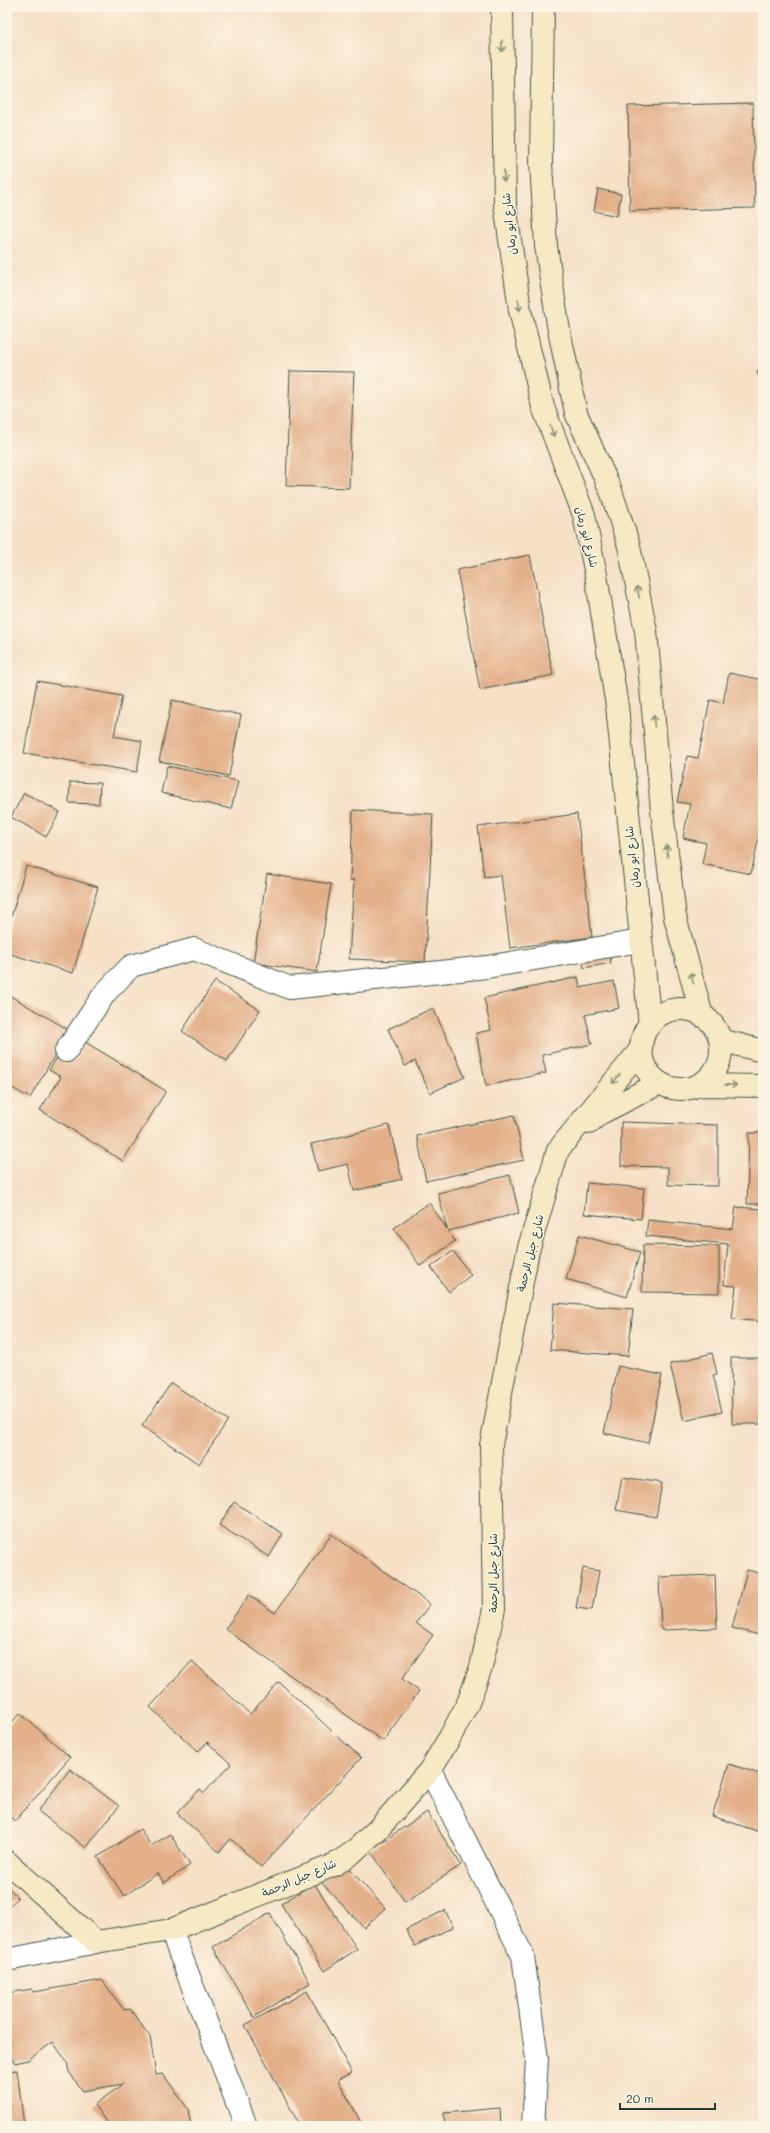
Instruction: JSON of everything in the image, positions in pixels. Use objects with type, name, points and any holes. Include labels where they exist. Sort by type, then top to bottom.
[{"type":"main road","name":"شارع ابو رمان","points":[[502,7],[505,204],[520,310],[543,407],[584,515],[596,575],[617,706],[640,941],[650,1025]]},
{"type":"main road","points":[[543,7],[541,163],[546,246],[555,304],[576,413],[611,491],[629,546],[646,631],[662,811],[675,917],[702,1016]]},
{"type":"main road","points":[[558,1150],[641,1049],[644,1036],[650,1025],[659,1016],[671,1011],[683,1010],[702,1016],[715,1028],[720,1040],[721,1052],[718,1065],[710,1076],[700,1085]]},
{"type":"main road","points":[[720,1040],[763,1051]]},
{"type":"main road","points":[[641,1049],[646,1068],[650,1074],[660,1083],[673,1089],[686,1089],[700,1085],[763,1086]]},
{"type":"main road","points":[[558,1150],[599,1114],[660,1083]]},
{"type":"main road","name":"شارع جبل الرحمة","points":[[96,1942],[171,1930],[334,1865],[352,1853],[380,1827],[430,1770],[450,1737],[468,1703],[481,1667],[494,1609],[491,1445],[528,1251],[558,1150]]},
{"type":"main road","points":[[7,1862],[96,1942]]},
{"type":"street","points":[[66,1051],[105,993],[131,966],[194,950],[290,988],[487,967],[640,941]]},
{"type":"street","points":[[430,1770],[523,1956],[537,2059],[533,2126]]},
{"type":"street","points":[[171,1930],[246,2126]]},
{"type":"street","points":[[7,1960],[96,1942]]},
{"type":"building","points":[[753,103],[755,208],[630,211],[628,106]]},
{"type":"building","points":[[598,189],[621,194],[617,216],[594,211]]},
{"type":"building","points":[[763,369],[763,383],[757,372]]},
{"type":"building","points":[[290,371],[354,372],[349,488],[286,486]]},
{"type":"building","points":[[530,555],[553,675],[480,690],[457,570]]},
{"type":"building","points":[[729,673],[763,680],[763,817],[751,874],[702,864],[706,843],[683,838],[690,804],[677,802],[687,756],[698,758],[710,700],[723,703]]},
{"type":"building","points":[[37,681],[122,696],[114,736],[142,741],[137,772],[24,753]]},
{"type":"building","points":[[172,700],[241,715],[229,776],[159,761]]},
{"type":"building","points":[[167,766],[238,781],[231,809],[161,793]]},
{"type":"building","points":[[70,782],[100,783],[99,804],[69,803]]},
{"type":"building","points":[[24,793],[60,812],[46,837],[11,817]]},
{"type":"building","points":[[353,810],[433,814],[425,962],[349,959],[354,880],[350,880]]},
{"type":"building","points":[[577,814],[592,937],[510,948],[501,875],[484,877],[478,827]]},
{"type":"building","points":[[26,866],[98,887],[73,973],[7,953],[7,931]]},
{"type":"building","points":[[267,874],[331,884],[317,972],[253,963]]},
{"type":"building","points":[[608,947],[611,963],[584,968],[581,953]]},
{"type":"building","points":[[578,977],[580,988],[614,981],[619,1008],[585,1015],[592,1044],[542,1055],[546,1073],[486,1086],[476,1033],[491,1030],[484,998]]},
{"type":"building","points":[[215,981],[260,1010],[227,1061],[182,1031]]},
{"type":"building","points":[[7,994],[69,1030],[30,1098],[7,1085]]},
{"type":"building","points":[[433,1008],[465,1077],[430,1093],[415,1061],[405,1066],[388,1029]]},
{"type":"building","points":[[72,1034],[166,1091],[123,1161],[40,1110],[61,1077],[49,1070]]},
{"type":"building","points":[[514,1115],[524,1160],[426,1181],[417,1136]]},
{"type":"building","points":[[621,1122],[718,1125],[718,1186],[668,1185],[668,1167],[621,1166]]},
{"type":"building","points":[[389,1125],[402,1179],[354,1191],[348,1164],[318,1171],[311,1144]]},
{"type":"building","points":[[749,1133],[763,1133],[763,1204],[747,1204]]},
{"type":"building","points":[[510,1175],[519,1213],[448,1231],[455,1241],[420,1266],[394,1228],[429,1203],[447,1229],[438,1193]]},
{"type":"building","points":[[587,1183],[644,1188],[641,1219],[584,1214]]},
{"type":"building","points":[[736,1207],[763,1209],[763,1322],[732,1319],[736,1286],[724,1285],[728,1244],[646,1236],[648,1220],[733,1229]]},
{"type":"building","points":[[579,1235],[640,1252],[627,1297],[566,1279]]},
{"type":"building","points":[[643,1245],[719,1246],[719,1293],[642,1292]]},
{"type":"building","points":[[453,1251],[471,1275],[449,1292],[431,1267]]},
{"type":"building","points":[[554,1303],[633,1309],[628,1356],[550,1350]]},
{"type":"building","points":[[712,1353],[717,1374],[713,1375],[722,1412],[684,1421],[670,1364]]},
{"type":"building","points":[[731,1358],[763,1358],[763,1424],[732,1424]]},
{"type":"building","points":[[618,1366],[662,1375],[648,1443],[604,1433]]},
{"type":"building","points":[[171,1383],[228,1420],[199,1464],[142,1426]]},
{"type":"building","points":[[622,1477],[662,1483],[656,1517],[616,1510]]},
{"type":"building","points":[[234,1502],[283,1534],[269,1557],[219,1525]]},
{"type":"building","points":[[331,1534],[430,1604],[416,1623],[433,1635],[402,1679],[419,1691],[383,1741],[225,1629],[249,1595],[275,1613]]},
{"type":"building","points":[[583,1568],[599,1571],[592,1610],[576,1608]]},
{"type":"building","points":[[747,1570],[763,1574],[763,1636],[732,1628]]},
{"type":"building","points":[[715,1575],[717,1628],[661,1630],[659,1577]]},
{"type":"building","points":[[192,1661],[250,1714],[279,1682],[361,1758],[261,1867],[231,1839],[219,1852],[177,1813],[200,1789],[204,1793],[231,1764],[207,1742],[198,1752],[150,1707]]},
{"type":"building","points":[[20,1713],[70,1757],[15,1821],[7,1814],[7,1728]]},
{"type":"building","points":[[729,1764],[763,1775],[763,1833],[712,1816]]},
{"type":"building","points":[[70,1769],[119,1806],[86,1848],[38,1811]]},
{"type":"building","points":[[427,1812],[461,1865],[405,1902],[370,1850]]},
{"type":"building","points":[[140,1829],[151,1846],[170,1834],[190,1865],[164,1883],[158,1873],[124,1896],[98,1857]]},
{"type":"building","points":[[342,1861],[385,1908],[364,1928],[321,1882]]},
{"type":"building","points":[[314,1883],[357,1949],[324,1971],[281,1904]]},
{"type":"building","points":[[7,1886],[18,1898],[7,1908]]},
{"type":"building","points":[[445,1910],[453,1927],[415,1946],[406,1930]]},
{"type":"building","points":[[270,1913],[310,1983],[254,2017],[213,1947]]},
{"type":"building","points":[[102,1980],[124,2010],[130,2009],[150,2037],[156,2075],[163,2074],[188,2109],[191,2126],[109,2126],[94,2105],[123,2084],[83,2091],[69,2072],[67,2062],[53,2042],[28,2060],[15,2063],[7,2052],[7,1993],[32,1989],[34,1992]]},
{"type":"building","points":[[307,1991],[352,2073],[338,2080],[363,2126],[300,2126],[245,2025]]},
{"type":"building","points":[[17,2070],[24,2126],[7,2126],[7,2071]]},
{"type":"building","points":[[500,2108],[501,2126],[445,2126],[444,2113]]}]
